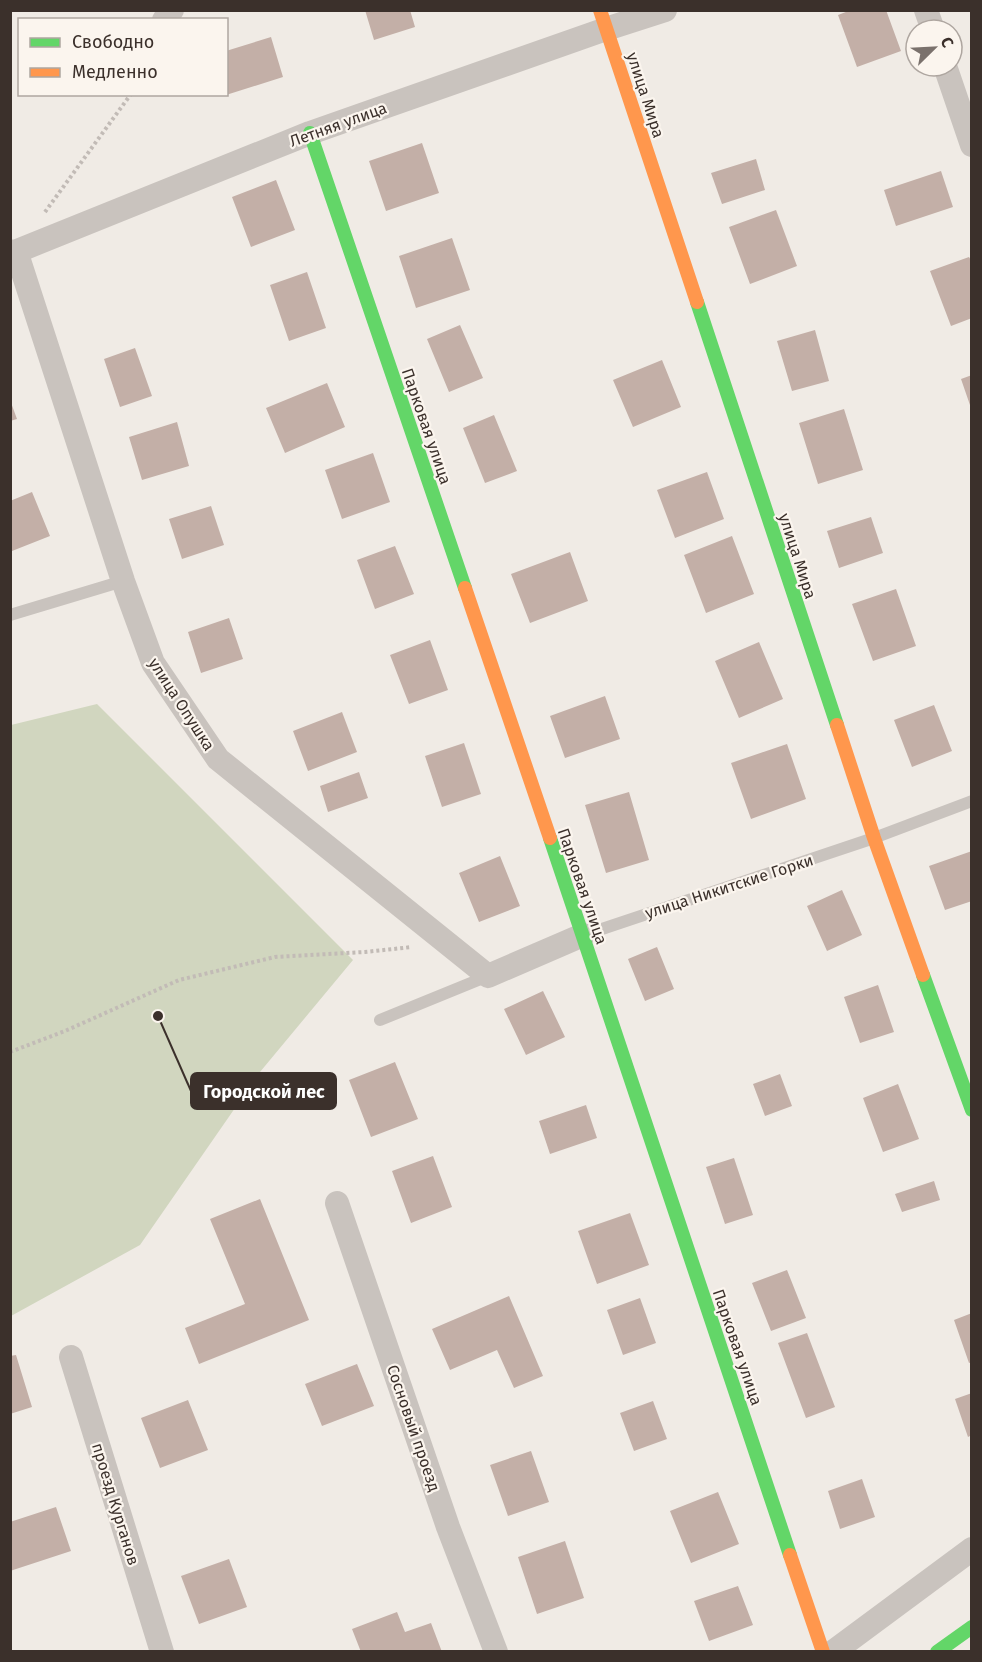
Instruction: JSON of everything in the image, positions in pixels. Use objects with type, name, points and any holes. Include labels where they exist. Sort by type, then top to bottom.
[{"type":"street","name":"Летняя улица","points":[[13,253],[310,133],[603,20],[664,10]]},
{"type":"street","name":"улица Мира","points":[[603,20],[874,838],[972,1110]]},
{"type":"street","points":[[949,78],[972,145]]},
{"type":"street","name":"Парковая улица","points":[[310,133],[583,935],[823,1652]]},
{"type":"street","name":"улица Опушка","points":[[13,253],[123,581],[153,663],[218,759],[488,976]]},
{"type":"street","name":"улица Никитские Горки","points":[[488,976],[583,935]]},
{"type":"street","name":"Сосновый проезд","points":[[337,1203],[448,1527],[496,1652]]},
{"type":"street","name":"проезд Курганов","points":[[71,1357],[162,1652]]},
{"type":"street","points":[[832,1652],[972,1549]]},
{"type":"street","points":[[937,1652],[972,1627]]},
{"type":"lane","points":[[10,615],[123,581]]},
{"type":"lane","name":"улица Никитские Горки","points":[[583,935],[874,838],[972,801]]},
{"type":"lane","points":[[380,1020],[488,976]]},
{"type":"path","points":[[43,216],[130,96]]},
{"type":"path","points":[[10,1053],[179,980],[275,957],[419,946]]},
{"type":"green space","points":[[97,704],[353,960],[260,1072],[140,1245],[11,1316],[11,725]]},
{"type":"building","points":[[365,10],[410,10],[415,27],[374,40]]},
{"type":"building","points":[[851,10],[886,10],[901,51],[857,67],[838,15]]},
{"type":"building","points":[[271,37],[283,77],[228,94],[228,50]]},
{"type":"building","points":[[422,143],[439,193],[386,211],[369,161]]},
{"type":"building","points":[[756,159],[765,190],[722,204],[711,173]]},
{"type":"building","points":[[941,171],[953,207],[896,226],[884,190]]},
{"type":"building","points":[[276,180],[295,230],[251,247],[232,197]]},
{"type":"building","points":[[776,210],[797,266],[750,284],[729,227]]},
{"type":"building","points":[[452,238],[470,290],[416,308],[399,256]]},
{"type":"building","points":[[969,257],[972,262],[972,318],[951,326],[930,271]]},
{"type":"building","points":[[307,272],[326,328],[289,341],[270,285]]},
{"type":"building","points":[[460,325],[483,378],[449,392],[427,339]]},
{"type":"building","points":[[815,330],[829,381],[792,391],[777,341]]},
{"type":"building","points":[[135,348],[152,396],[120,407],[104,359]]},
{"type":"building","points":[[662,360],[681,407],[633,427],[613,380]]},
{"type":"building","points":[[972,375],[972,408],[971,408],[961,379]]},
{"type":"building","points":[[327,383],[345,427],[285,453],[266,408]]},
{"type":"building","points":[[10,400],[17,419],[10,421]]},
{"type":"building","points":[[844,409],[863,470],[818,484],[799,423]]},
{"type":"building","points":[[494,415],[517,471],[485,483],[463,428]]},
{"type":"building","points":[[177,422],[189,466],[142,480],[129,437]]},
{"type":"building","points":[[373,453],[390,502],[342,519],[325,470]]},
{"type":"building","points":[[707,472],[724,519],[675,538],[657,490]]},
{"type":"building","points":[[32,492],[50,536],[12,551],[10,501]]},
{"type":"building","points":[[211,506],[224,545],[182,559],[169,519]]},
{"type":"building","points":[[871,517],[883,553],[839,568],[827,531]]},
{"type":"building","points":[[732,536],[754,594],[706,613],[684,555]]},
{"type":"building","points":[[395,546],[414,594],[375,609],[357,560]]},
{"type":"building","points":[[570,552],[588,601],[530,623],[511,574]]},
{"type":"building","points":[[896,589],[916,646],[873,661],[852,604]]},
{"type":"building","points":[[229,618],[243,659],[201,673],[188,632]]},
{"type":"building","points":[[430,640],[448,690],[409,704],[390,655]]},
{"type":"building","points":[[759,642],[783,699],[739,718],[715,661]]},
{"type":"building","points":[[605,696],[620,739],[565,758],[550,716]]},
{"type":"building","points":[[934,705],[952,751],[912,767],[894,720]]},
{"type":"building","points":[[342,712],[357,752],[308,771],[293,731]]},
{"type":"building","points":[[464,743],[481,794],[442,807],[425,756]]},
{"type":"building","points":[[787,744],[806,799],[751,819],[731,763]]},
{"type":"building","points":[[359,772],[368,798],[328,812],[320,786]]},
{"type":"building","points":[[629,792],[649,860],[606,873],[585,805]]},
{"type":"building","points":[[972,851],[972,901],[945,910],[929,866]]},
{"type":"building","points":[[500,856],[520,906],[479,922],[459,873]]},
{"type":"building","points":[[842,890],[862,935],[827,951],[807,906]]},
{"type":"building","points":[[657,947],[674,989],[645,1001],[628,959]]},
{"type":"building","points":[[878,985],[894,1032],[860,1043],[844,997]]},
{"type":"building","points":[[543,991],[565,1037],[526,1055],[504,1009]]},
{"type":"building","points":[[395,1062],[418,1119],[371,1137],[349,1080]]},
{"type":"building","points":[[780,1074],[792,1106],[765,1116],[753,1084]]},
{"type":"building","points":[[898,1084],[919,1139],[883,1152],[863,1098]]},
{"type":"building","points":[[586,1105],[597,1138],[550,1154],[539,1121]]},
{"type":"building","points":[[433,1156],[452,1207],[411,1223],[392,1171]]},
{"type":"building","points":[[734,1158],[753,1215],[725,1224],[706,1167]]},
{"type":"building","points":[[934,1181],[940,1200],[902,1212],[895,1194]]},
{"type":"building","points":[[260,1199],[309,1320],[199,1364],[185,1328],[245,1304],[210,1219]]},
{"type":"building","points":[[630,1213],[649,1265],[597,1284],[578,1231]]},
{"type":"building","points":[[787,1270],[806,1318],[771,1331],[752,1283]]},
{"type":"building","points":[[509,1296],[543,1376],[514,1388],[497,1350],[450,1370],[432,1329]]},
{"type":"building","points":[[640,1298],[656,1343],[623,1355],[607,1310]]},
{"type":"building","points":[[972,1313],[972,1362],[969,1363],[954,1320]]},
{"type":"building","points":[[807,1333],[835,1407],[806,1418],[778,1343]]},
{"type":"building","points":[[16,1355],[32,1407],[10,1414],[10,1356]]},
{"type":"building","points":[[357,1364],[374,1406],[322,1426],[305,1384]]},
{"type":"building","points":[[972,1393],[972,1435],[968,1437],[955,1399]]},
{"type":"building","points":[[188,1400],[208,1450],[160,1468],[141,1418]]},
{"type":"building","points":[[653,1401],[667,1439],[634,1451],[620,1413]]},
{"type":"building","points":[[531,1451],[549,1502],[508,1516],[490,1465]]},
{"type":"building","points":[[862,1479],[875,1517],[840,1529],[828,1491]]},
{"type":"building","points":[[718,1492],[739,1544],[691,1563],[670,1511]]},
{"type":"building","points":[[56,1507],[71,1551],[10,1571],[10,1522]]},
{"type":"building","points":[[565,1541],[584,1598],[537,1614],[518,1557]]},
{"type":"building","points":[[229,1559],[247,1607],[199,1624],[181,1576]]},
{"type":"building","points":[[738,1586],[753,1625],[709,1641],[694,1601]]},
{"type":"building","points":[[397,1612],[405,1632],[431,1623],[442,1652],[361,1652],[352,1629]]},
{"type":"traffic: fast","points":[[310,133],[465,588]]},
{"type":"traffic: fast","points":[[697,302],[837,725]]},
{"type":"traffic: fast","points":[[550,838],[790,1555]]},
{"type":"traffic: fast","points":[[923,975],[972,1110]]},
{"type":"traffic: fast","points":[[937,1652],[972,1627]]},
{"type":"traffic: slow","points":[[600,10],[697,302]]},
{"type":"traffic: slow","points":[[465,588],[550,838]]},
{"type":"traffic: slow","points":[[837,725],[923,975]]},
{"type":"traffic: slow","points":[[790,1555],[823,1652]]},
{"type":"place","name":"Городской лес","points":[[158,1016]]}]
